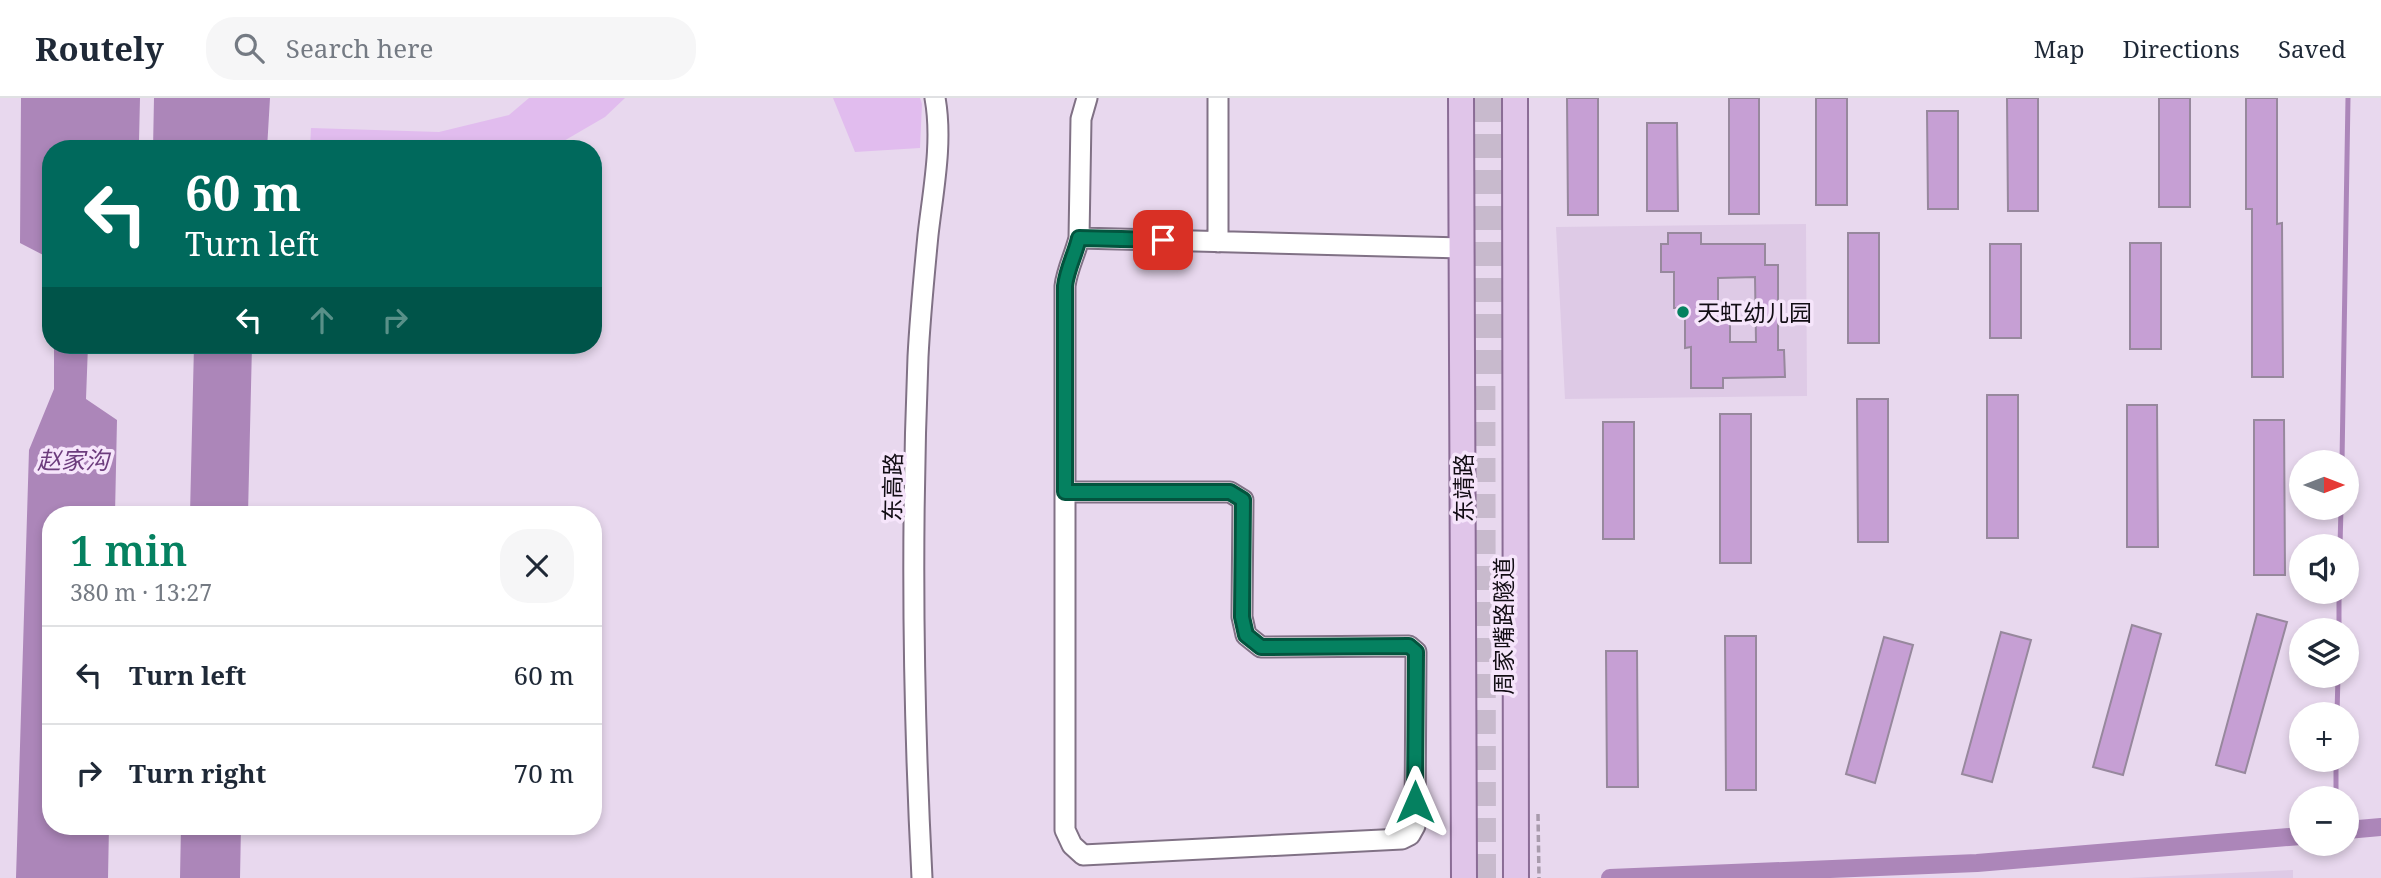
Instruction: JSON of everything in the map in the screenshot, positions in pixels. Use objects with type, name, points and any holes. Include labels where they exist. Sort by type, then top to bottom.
[{"type":"main road","name":"东靖路","points":[[1461,98],[1464,878]]},
{"type":"main road","points":[[1515,98],[1516,878]]},
{"type":"main road","name":"周家嘴路隧道","points":[[1501,374],[1504,878]]},
{"type":"street","name":"东高路","points":[[922,878],[917,772],[915,547],[918,356],[935,182],[938,114],[934,98]]},
{"type":"street","points":[[1065,492],[1230,492],[1243,500],[1242,617],[1246,635],[1261,647],[1409,646],[1416,652],[1415,826],[1410,835],[1402,839],[1083,855],[1072,845],[1065,830],[1065,492],[1065,286],[1067,270],[1075,255],[1079,238],[1081,119],[1087,98]]},
{"type":"street","points":[[1218,98],[1218,242]]},
{"type":"street","points":[[1079,238],[1462,248]]},
{"type":"path","points":[[1539,844],[1539,878]]},
{"type":"shaded area","points":[[529,98],[625,98],[605,117],[565,140],[310,140],[311,128],[439,132],[509,115]]},
{"type":"shaded area","points":[[833,98],[920,98],[920,148],[855,152]]},
{"type":"shaded area","name":"天虹幼儿园","points":[[1806,224],[1807,396],[1565,399],[1556,227]]},
{"type":"shaded area","points":[[2293,870],[2293,878],[2128,878]]},
{"type":"water","points":[[21,98],[140,98],[139,140],[42,140],[42,254],[20,243]]},
{"type":"water","points":[[154,98],[270,98],[268,140],[153,140]]},
{"type":"water","name":"赵家沟","points":[[54,354],[88,354],[86,399],[117,420],[115,506],[42,506],[42,835],[109,835],[108,878],[16,878],[29,450],[54,389]]},
{"type":"water","points":[[194,354],[252,354],[248,506],[190,506]]},
{"type":"water","points":[[181,835],[241,835],[240,878],[180,878]]},
{"type":"building","points":[[1567,98],[1598,98],[1598,215],[1568,215]]},
{"type":"building","points":[[1729,98],[1759,98],[1759,214],[1729,214]]},
{"type":"building","points":[[1816,98],[1847,98],[1847,205],[1816,205]]},
{"type":"building","points":[[2007,98],[2038,98],[2038,211],[2008,211]]},
{"type":"building","points":[[2159,98],[2190,98],[2190,207],[2159,207]]},
{"type":"building","points":[[2246,98],[2277,98],[2277,224],[2282,223],[2283,377],[2252,377],[2252,209],[2246,209]]},
{"type":"building","points":[[1927,111],[1958,111],[1958,209],[1928,209]]},
{"type":"building","points":[[1647,123],[1677,123],[1678,211],[1647,211]]},
{"type":"building","points":[[1668,233],[1701,233],[1701,244],[1765,244],[1765,265],[1778,265],[1778,350],[1784,350],[1785,377],[1723,378],[1723,388],[1691,388],[1691,347],[1685,348],[1685,308],[1674,308],[1674,272],[1661,272],[1661,244],[1668,244]],"holes":[[[1755,277],[1756,342],[1730,342],[1730,305],[1718,305],[1718,278]]]},
{"type":"building","points":[[1848,233],[1879,233],[1879,343],[1848,343]]},
{"type":"building","points":[[2130,243],[2161,243],[2161,349],[2130,349]]},
{"type":"building","points":[[1990,244],[2021,244],[2021,338],[1990,338]]},
{"type":"building","points":[[1987,395],[2018,395],[2018,538],[1987,538]]},
{"type":"building","points":[[1857,399],[1888,399],[1888,542],[1858,542]]},
{"type":"building","points":[[2127,405],[2157,405],[2158,547],[2127,547]]},
{"type":"building","points":[[1720,414],[1751,414],[1751,563],[1720,563]]},
{"type":"building","points":[[2254,420],[2284,420],[2285,575],[2254,575]]},
{"type":"building","points":[[1603,422],[1634,422],[1634,539],[1603,539]]},
{"type":"building","points":[[2257,614],[2287,622],[2245,773],[2216,765]]},
{"type":"building","points":[[2132,625],[2161,634],[2123,775],[2093,767]]},
{"type":"building","points":[[2001,632],[2031,640],[1992,782],[1962,774]]},
{"type":"building","points":[[1725,636],[1756,636],[1756,790],[1726,790]]},
{"type":"building","points":[[1884,637],[1913,645],[1875,783],[1846,774]]},
{"type":"building","points":[[1606,651],[1637,651],[1638,787],[1607,787]]},
{"type":"waterway","points":[[2342,450],[2348,98]]},
{"type":"waterway","points":[[2340,534],[2341,520]]},
{"type":"waterway","points":[[2339,604],[2339,618]]},
{"type":"waterway","points":[[2337,702],[2338,688]]},
{"type":"waterway","points":[[2336,772],[2336,786]]},
{"type":"waterway","points":[[2359,829],[2381,827]]},
{"type":"waterway","points":[[1610,878],[1977,863],[2289,837]]},
{"type":"tunnel","points":[[1483,98],[1484,878]]},
{"type":"tunnel","points":[[1501,374],[1503,98]]},
{"type":"place","name":"天虹幼儿园","points":[[1683,312]]},
{"type":"route","points":[[1163,240],[1079,238],[1075,255],[1067,270],[1065,286],[1065,492],[1230,492],[1243,500],[1242,617],[1246,635],[1261,647],[1409,646],[1416,652],[1415,802]]}]
